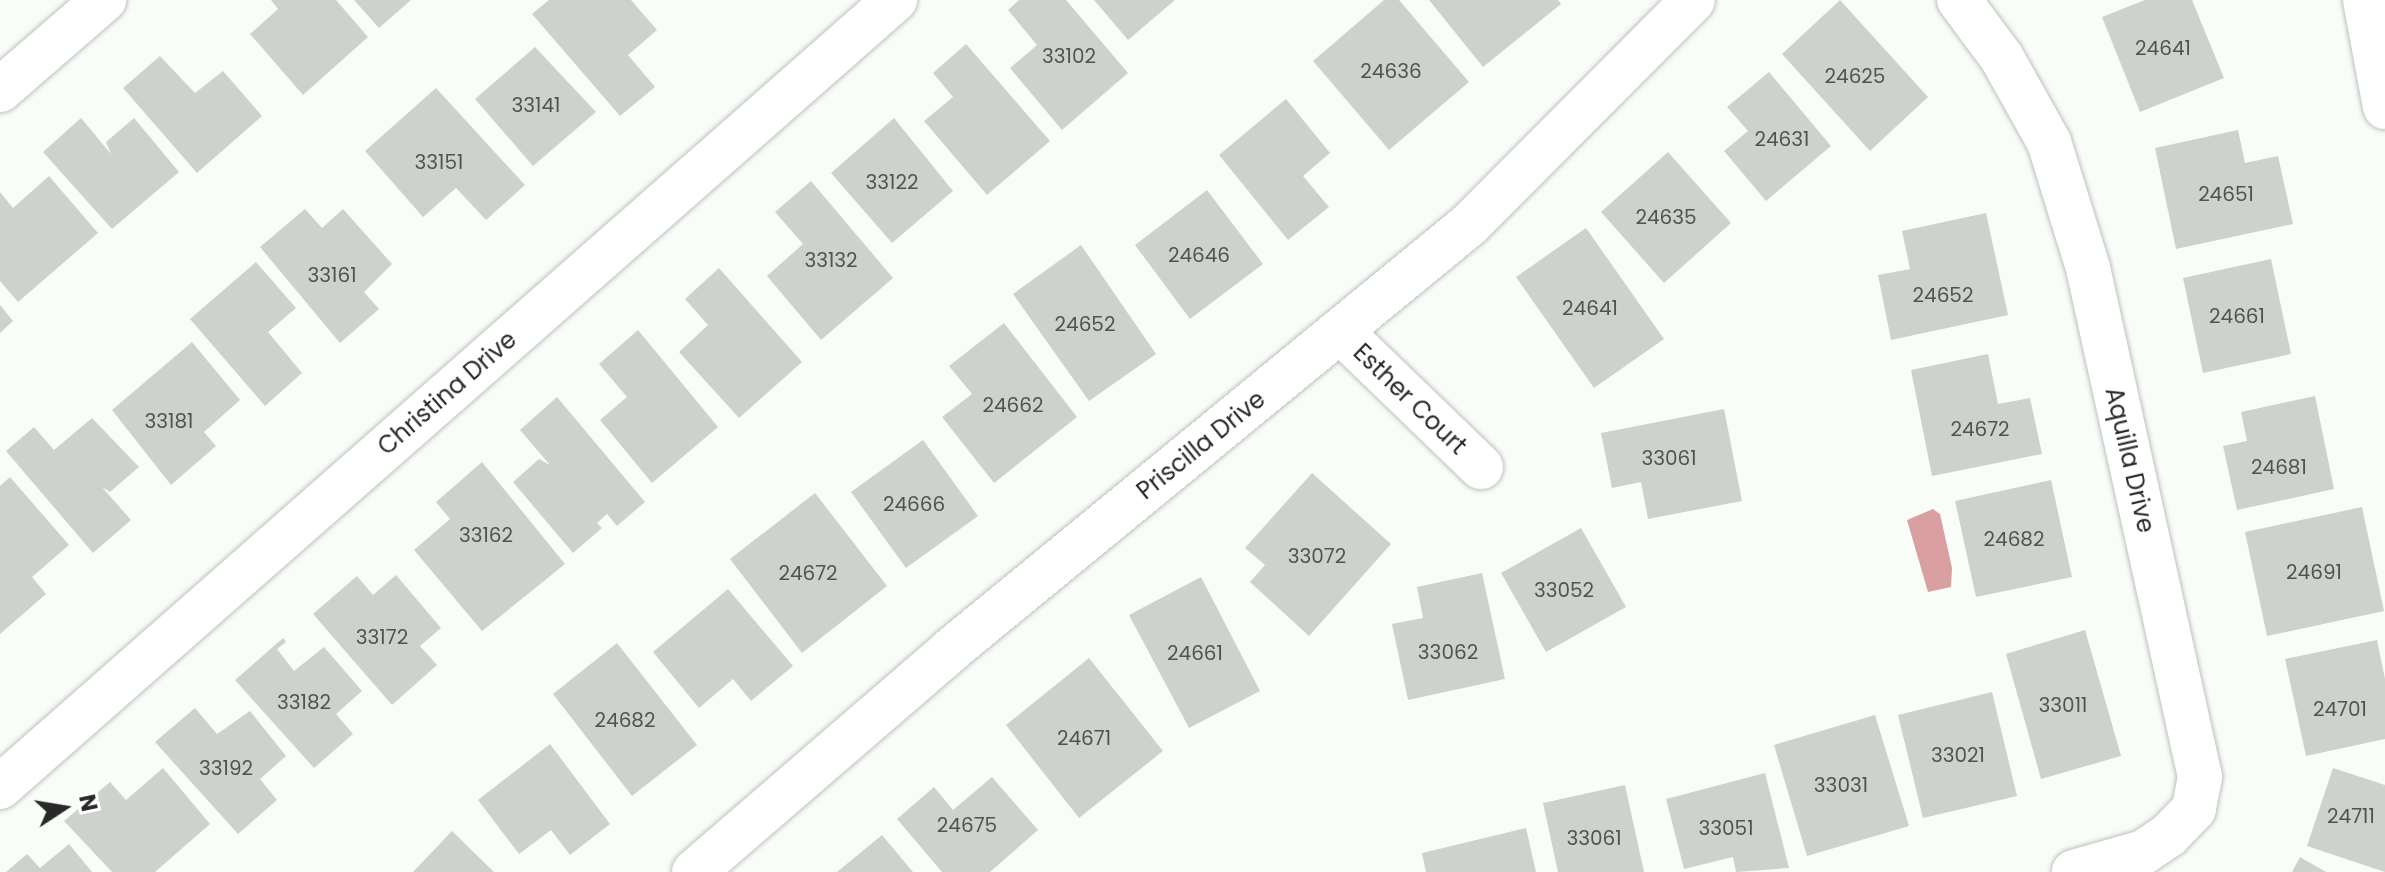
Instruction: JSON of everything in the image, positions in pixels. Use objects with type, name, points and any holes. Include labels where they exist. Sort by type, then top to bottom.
[{"type":"street","points":[[0,90],[104,0]]},
{"type":"street","name":"Christina Drive","points":[[0,787],[895,0]]},
{"type":"street","name":"Priscilla Drive","points":[[694,872],[952,649],[1469,225],[1693,0]]},
{"type":"street","name":"Aquilla Drive","points":[[1959,0],[2002,58],[2049,142],[2088,268],[2200,777],[2194,809],[2169,835],[2144,852],[2074,872]]},
{"type":"street","points":[[2365,0],[2385,107]]},
{"type":"street","name":"Esther Court","points":[[1340,331],[1481,467]]},
{"type":"shaded area","points":[[1933,509],[1940,514],[1952,568],[1951,587],[1928,592],[1907,520]]},
{"type":"building","points":[[271,0],[336,0],[368,37],[303,95],[250,34],[278,9]]},
{"type":"building","points":[[354,0],[411,0],[379,28]]},
{"type":"building","points":[[549,0],[631,0],[657,30],[628,55],[655,87],[620,116],[532,14]]},
{"type":"building","points":[[1019,0],[1066,0],[1128,73],[1062,130],[1010,68],[1037,45],[1008,10]]},
{"type":"building","points":[[1094,0],[1175,0],[1128,40]]},
{"type":"building","points":[[1384,0],[1399,0],[1469,82],[1389,150],[1313,61]]},
{"type":"building","points":[[1429,0],[1558,0],[1561,4],[1483,67]]},
{"type":"building","points":[[1840,0],[1928,97],[1870,151],[1782,54]]},
{"type":"building","points":[[2145,0],[2192,0],[2224,78],[2140,112],[2102,17]]},
{"type":"building","points":[[966,44],[1050,141],[987,195],[924,121],[953,97],[933,73]]},
{"type":"building","points":[[535,47],[596,112],[533,166],[475,99]]},
{"type":"building","points":[[160,56],[195,93],[223,71],[262,116],[197,173],[123,88]]},
{"type":"building","points":[[1769,72],[1831,146],[1766,201],[1724,151],[1748,131],[1727,107]]},
{"type":"building","points":[[436,88],[525,185],[486,220],[456,188],[423,217],[365,151]]},
{"type":"building","points":[[1286,99],[1330,153],[1303,176],[1329,207],[1288,240],[1219,155]]},
{"type":"building","points":[[81,118],[111,154],[106,142],[134,118],[179,172],[112,229],[43,152]]},
{"type":"building","points":[[894,118],[953,191],[892,243],[831,173]]},
{"type":"building","points":[[2238,130],[2245,163],[2278,156],[2293,224],[2176,249],[2155,148]]},
{"type":"building","points":[[1668,152],[1731,223],[1664,283],[1601,212]]},
{"type":"building","points":[[49,176],[98,233],[18,302],[0,281],[0,192],[13,208]]},
{"type":"building","points":[[811,181],[893,278],[821,340],[767,276],[803,244],[775,212]]},
{"type":"building","points":[[1207,190],[1263,264],[1190,319],[1135,245]]},
{"type":"building","points":[[305,209],[322,228],[343,209],[392,264],[364,292],[379,309],[340,343],[260,247]]},
{"type":"building","points":[[1986,213],[2008,315],[1891,340],[1878,275],[1910,269],[1902,231]]},
{"type":"building","points":[[1586,228],[1664,339],[1594,388],[1516,277]]},
{"type":"building","points":[[1081,245],[1156,354],[1089,401],[1013,294]]},
{"type":"building","points":[[2271,259],[2291,354],[2203,373],[2183,278]]},
{"type":"building","points":[[256,262],[296,308],[268,332],[302,373],[265,406],[190,319]]},
{"type":"building","points":[[719,268],[802,362],[739,418],[679,352],[708,325],[685,299]]},
{"type":"building","points":[[0,305],[13,321],[0,333]]},
{"type":"building","points":[[1004,323],[1077,417],[994,483],[942,417],[972,394],[949,366]]},
{"type":"building","points":[[638,330],[718,427],[652,483],[600,420],[627,397],[599,364]]},
{"type":"building","points":[[192,342],[240,400],[204,432],[216,446],[171,485],[112,410]]},
{"type":"building","points":[[1988,354],[1998,404],[2030,398],[2042,454],[1932,476],[1911,370]]},
{"type":"building","points":[[2315,396],[2334,489],[2237,510],[2223,446],[2247,441],[2241,412]]},
{"type":"building","points":[[557,397],[645,502],[617,526],[607,514],[597,523],[602,528],[573,553],[513,482],[539,459],[550,465],[520,430]]},
{"type":"building","points":[[1724,409],[1742,501],[1648,519],[1641,482],[1612,488],[1601,433]]},
{"type":"building","points":[[92,418],[139,467],[110,492],[102,487],[131,520],[93,553],[6,451],[34,427],[54,450]]},
{"type":"building","points":[[923,440],[978,516],[906,568],[851,492]]},
{"type":"building","points":[[482,462],[565,564],[482,631],[414,550],[450,519],[436,502]]},
{"type":"building","points":[[1312,473],[1391,544],[1309,636],[1250,582],[1265,565],[1245,548]]},
{"type":"building","points":[[10,477],[69,545],[32,577],[46,594],[0,634],[0,486]]},
{"type":"building","points":[[2051,480],[2072,577],[1976,597],[1955,501]]},
{"type":"building","points":[[815,493],[887,586],[802,653],[730,559]]},
{"type":"building","points":[[2362,507],[2384,611],[2267,636],[2245,532]]},
{"type":"building","points":[[1581,528],[1626,607],[1546,652],[1501,573]]},
{"type":"building","points":[[1482,573],[1505,679],[1408,700],[1392,624],[1423,618],[1417,587]]},
{"type":"building","points":[[396,575],[441,628],[420,646],[437,665],[392,705],[313,614],[357,576],[373,595]]},
{"type":"building","points":[[1201,577],[1260,691],[1189,728],[1129,615]]},
{"type":"building","points":[[728,589],[793,666],[751,701],[733,679],[699,708],[653,652]]},
{"type":"building","points":[[2085,630],[2121,756],[2041,779],[2006,654]]},
{"type":"building","points":[[283,638],[286,642],[277,649],[294,671],[324,647],[362,691],[336,714],[353,734],[314,768],[235,680]]},
{"type":"building","points":[[2377,640],[2385,679],[2385,739],[2306,756],[2285,659]]},
{"type":"building","points":[[617,643],[697,745],[632,796],[553,694]]},
{"type":"building","points":[[1089,658],[1163,751],[1079,818],[1006,725]]},
{"type":"building","points":[[1992,692],[2017,796],[1923,818],[1898,715]]},
{"type":"building","points":[[195,708],[217,734],[250,711],[286,756],[260,779],[277,800],[238,834],[155,742]]},
{"type":"building","points":[[1875,715],[1909,826],[1807,856],[1774,745]]},
{"type":"building","points":[[550,744],[610,824],[570,855],[551,830],[519,854],[478,800]]},
{"type":"building","points":[[163,768],[210,824],[155,872],[112,872],[64,821],[110,782],[126,800]]},
{"type":"building","points":[[2333,768],[2385,785],[2385,872],[2307,846]]},
{"type":"building","points":[[1765,773],[1789,868],[1736,872],[1733,857],[1684,869],[1666,799]]},
{"type":"building","points":[[992,777],[1038,830],[990,872],[942,872],[897,819],[934,787],[953,810]]},
{"type":"building","points":[[1625,785],[1644,872],[1558,872],[1543,803]]},
{"type":"building","points":[[1526,828],[1536,872],[1426,872],[1422,853]]},
{"type":"building","points":[[452,831],[494,872],[413,872]]},
{"type":"building","points":[[882,835],[913,872],[837,872]]},
{"type":"building","points":[[69,844],[92,872],[6,872],[27,854],[40,868]]},
{"type":"building","points":[[2300,857],[2326,872],[2292,872]]}]
